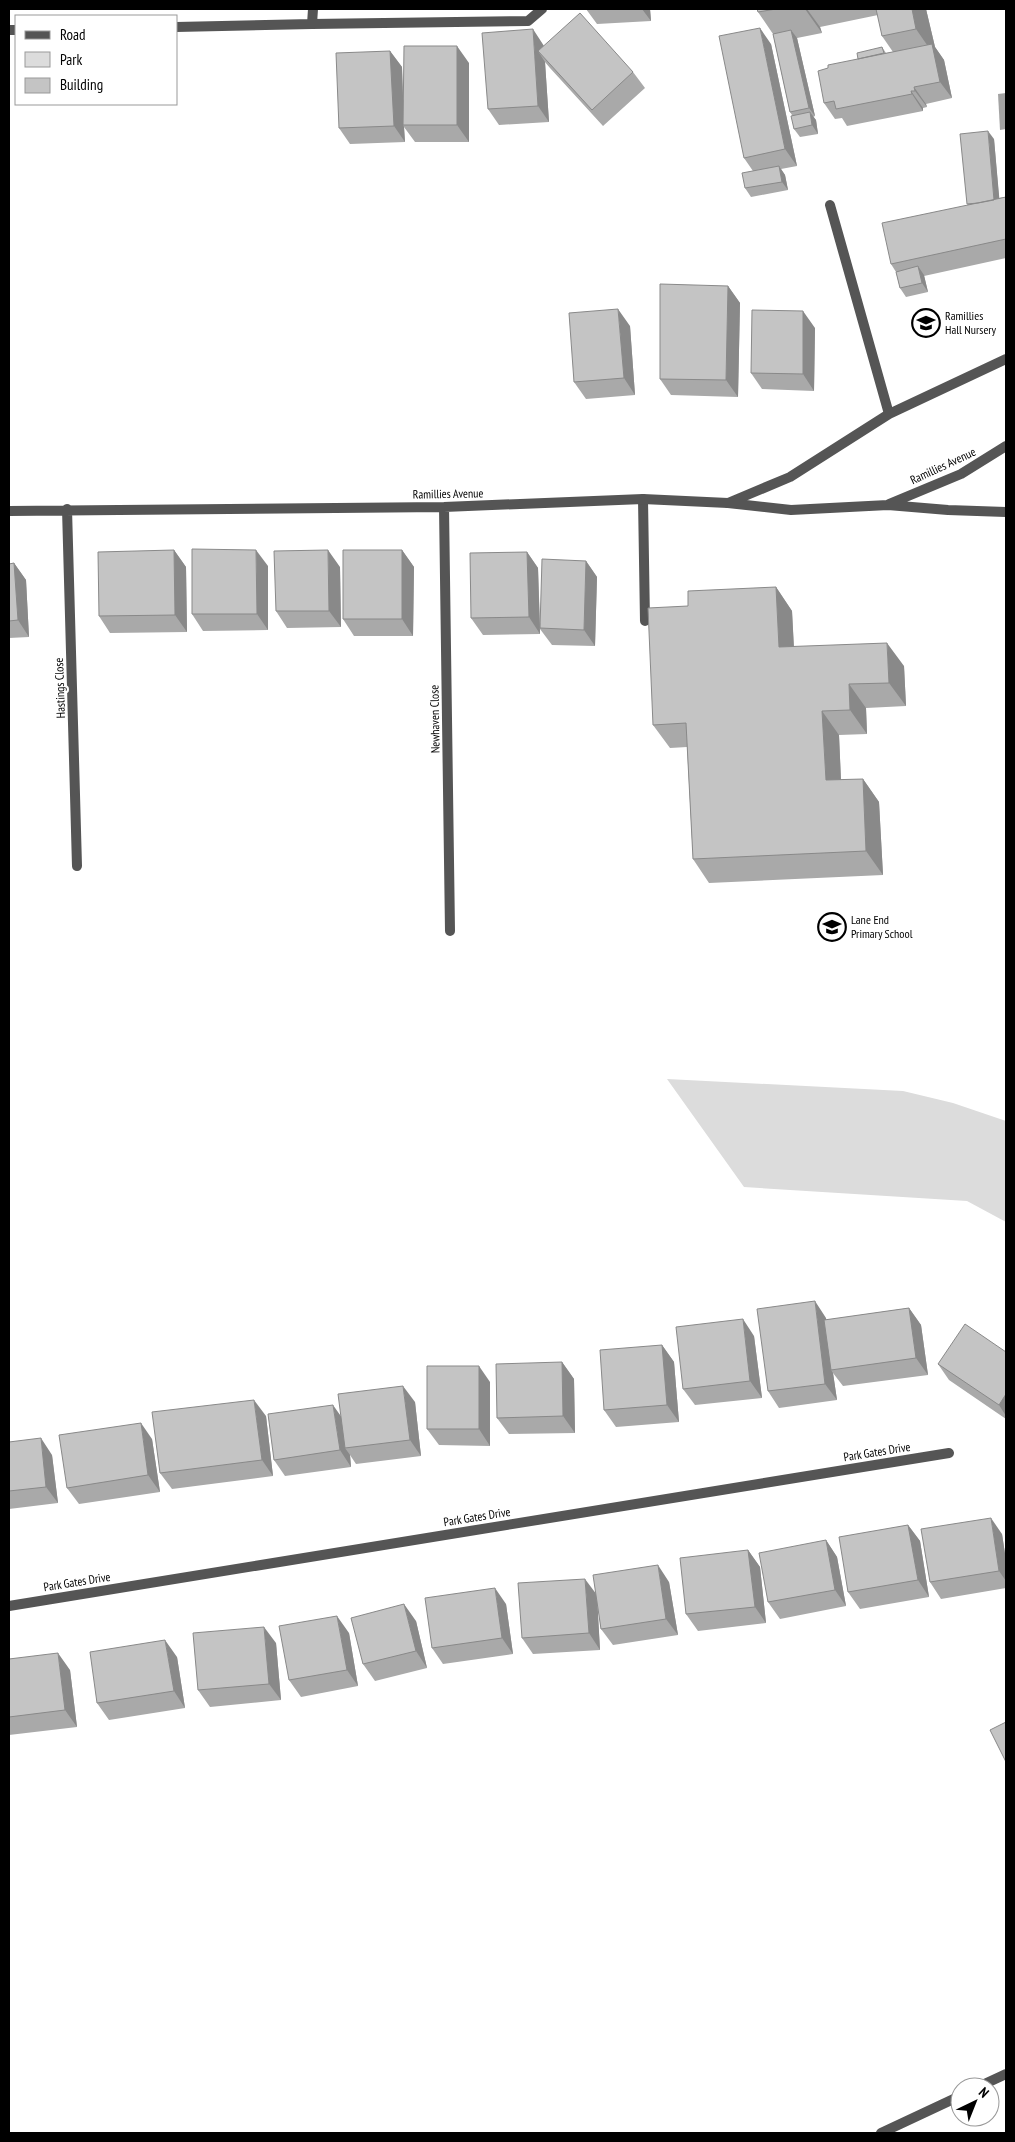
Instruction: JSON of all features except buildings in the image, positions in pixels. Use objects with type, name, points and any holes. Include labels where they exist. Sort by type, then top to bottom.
[{"type":"street","points":[[312,24],[313,9]]},
{"type":"street","points":[[178,26],[528,21],[542,9]]},
{"type":"street","points":[[830,205],[889,414]]},
{"type":"street","points":[[728,503],[790,477],[889,414],[1006,359]]},
{"type":"street","name":"Ramillies Avenue","points":[[888,505],[961,474],[1006,446]]},
{"type":"street","points":[[643,499],[645,621]]},
{"type":"street","name":"Ramillies Avenue","points":[[9,511],[444,507],[643,499],[728,503],[791,510],[888,505],[1006,512]]},
{"type":"street","name":"Newhaven Close","points":[[444,507],[450,931]]},
{"type":"street","name":"Hastings Close","points":[[67,509],[78,866]]},
{"type":"street","name":"Park Gates Drive","points":[[9,1606],[949,1453]]},
{"type":"street","points":[[881,2133],[950,2101]]},
{"type":"green space","points":[[667,1079],[903,1091],[953,1103],[1006,1121],[1006,1222],[967,1201],[744,1187]]},
{"type":"shaded area","points":[[1006,93],[1006,129],[1000,130],[998,94]]},
{"type":"place","name":"Ramillies Hall Nursery","points":[[926,323]]},
{"type":"place","name":"Lane End Primary School","points":[[832,927]]}]
